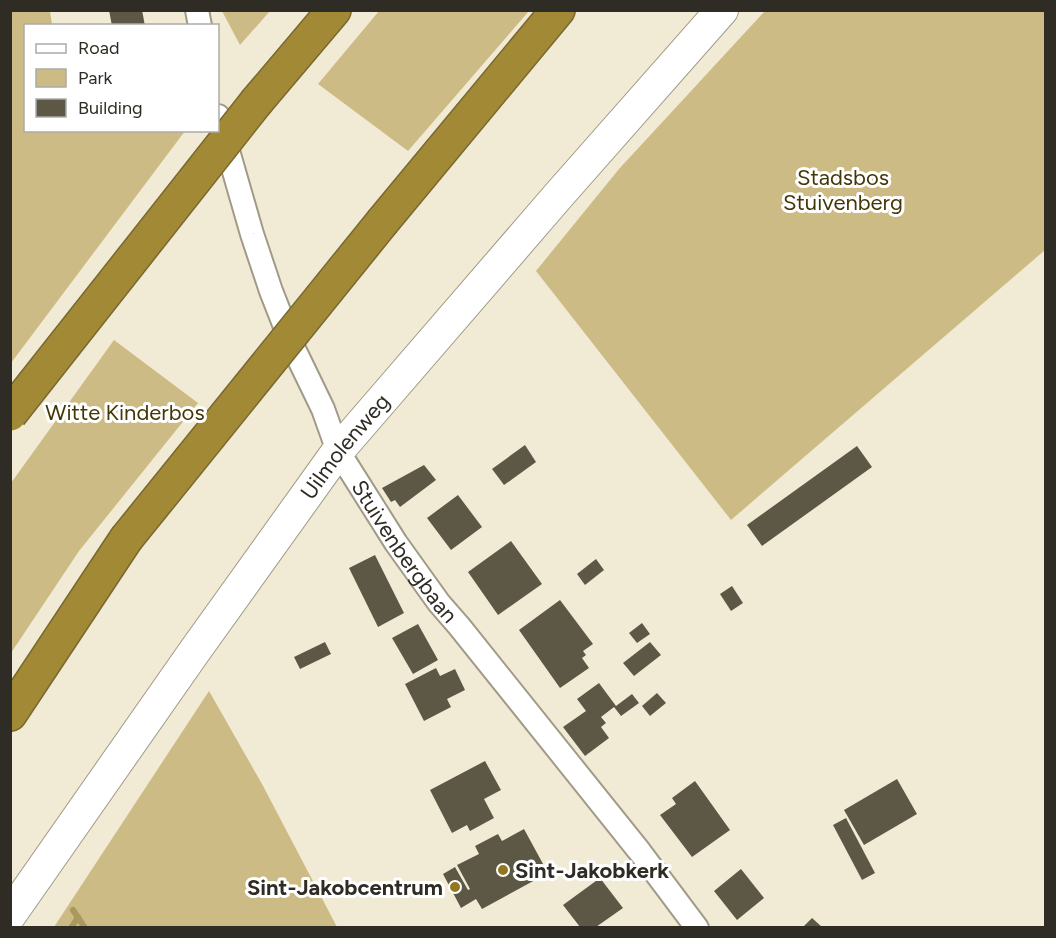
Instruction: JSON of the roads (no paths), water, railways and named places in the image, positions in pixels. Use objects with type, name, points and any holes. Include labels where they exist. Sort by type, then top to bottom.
[{"type":"highway","points":[[10,414],[257,101],[334,10]]},
{"type":"highway","points":[[10,714],[126,539],[383,221],[558,10]]},
{"type":"main road","name":"Uilmolenweg","points":[[10,915],[338,451],[722,10]]},
{"type":"street","name":"Stuivenbergbaan","points":[[219,119],[271,291],[293,347],[323,409],[338,451],[396,543],[439,603],[640,852],[697,927]]},
{"type":"waterway","points":[[73,910],[85,928]]},
{"type":"waterway","points":[[71,928],[78,917]]},
{"type":"place","name":"Sint-Jakobkerk","points":[[503,870]]},
{"type":"place","name":"Sint-Jakobcentrum","points":[[455,887]]},
{"type":"park label","name":"Stadsbos Stuivenberg","points":[[843,190]]},
{"type":"park label","name":"Witte Kinderbos","points":[[125,412]]}]
